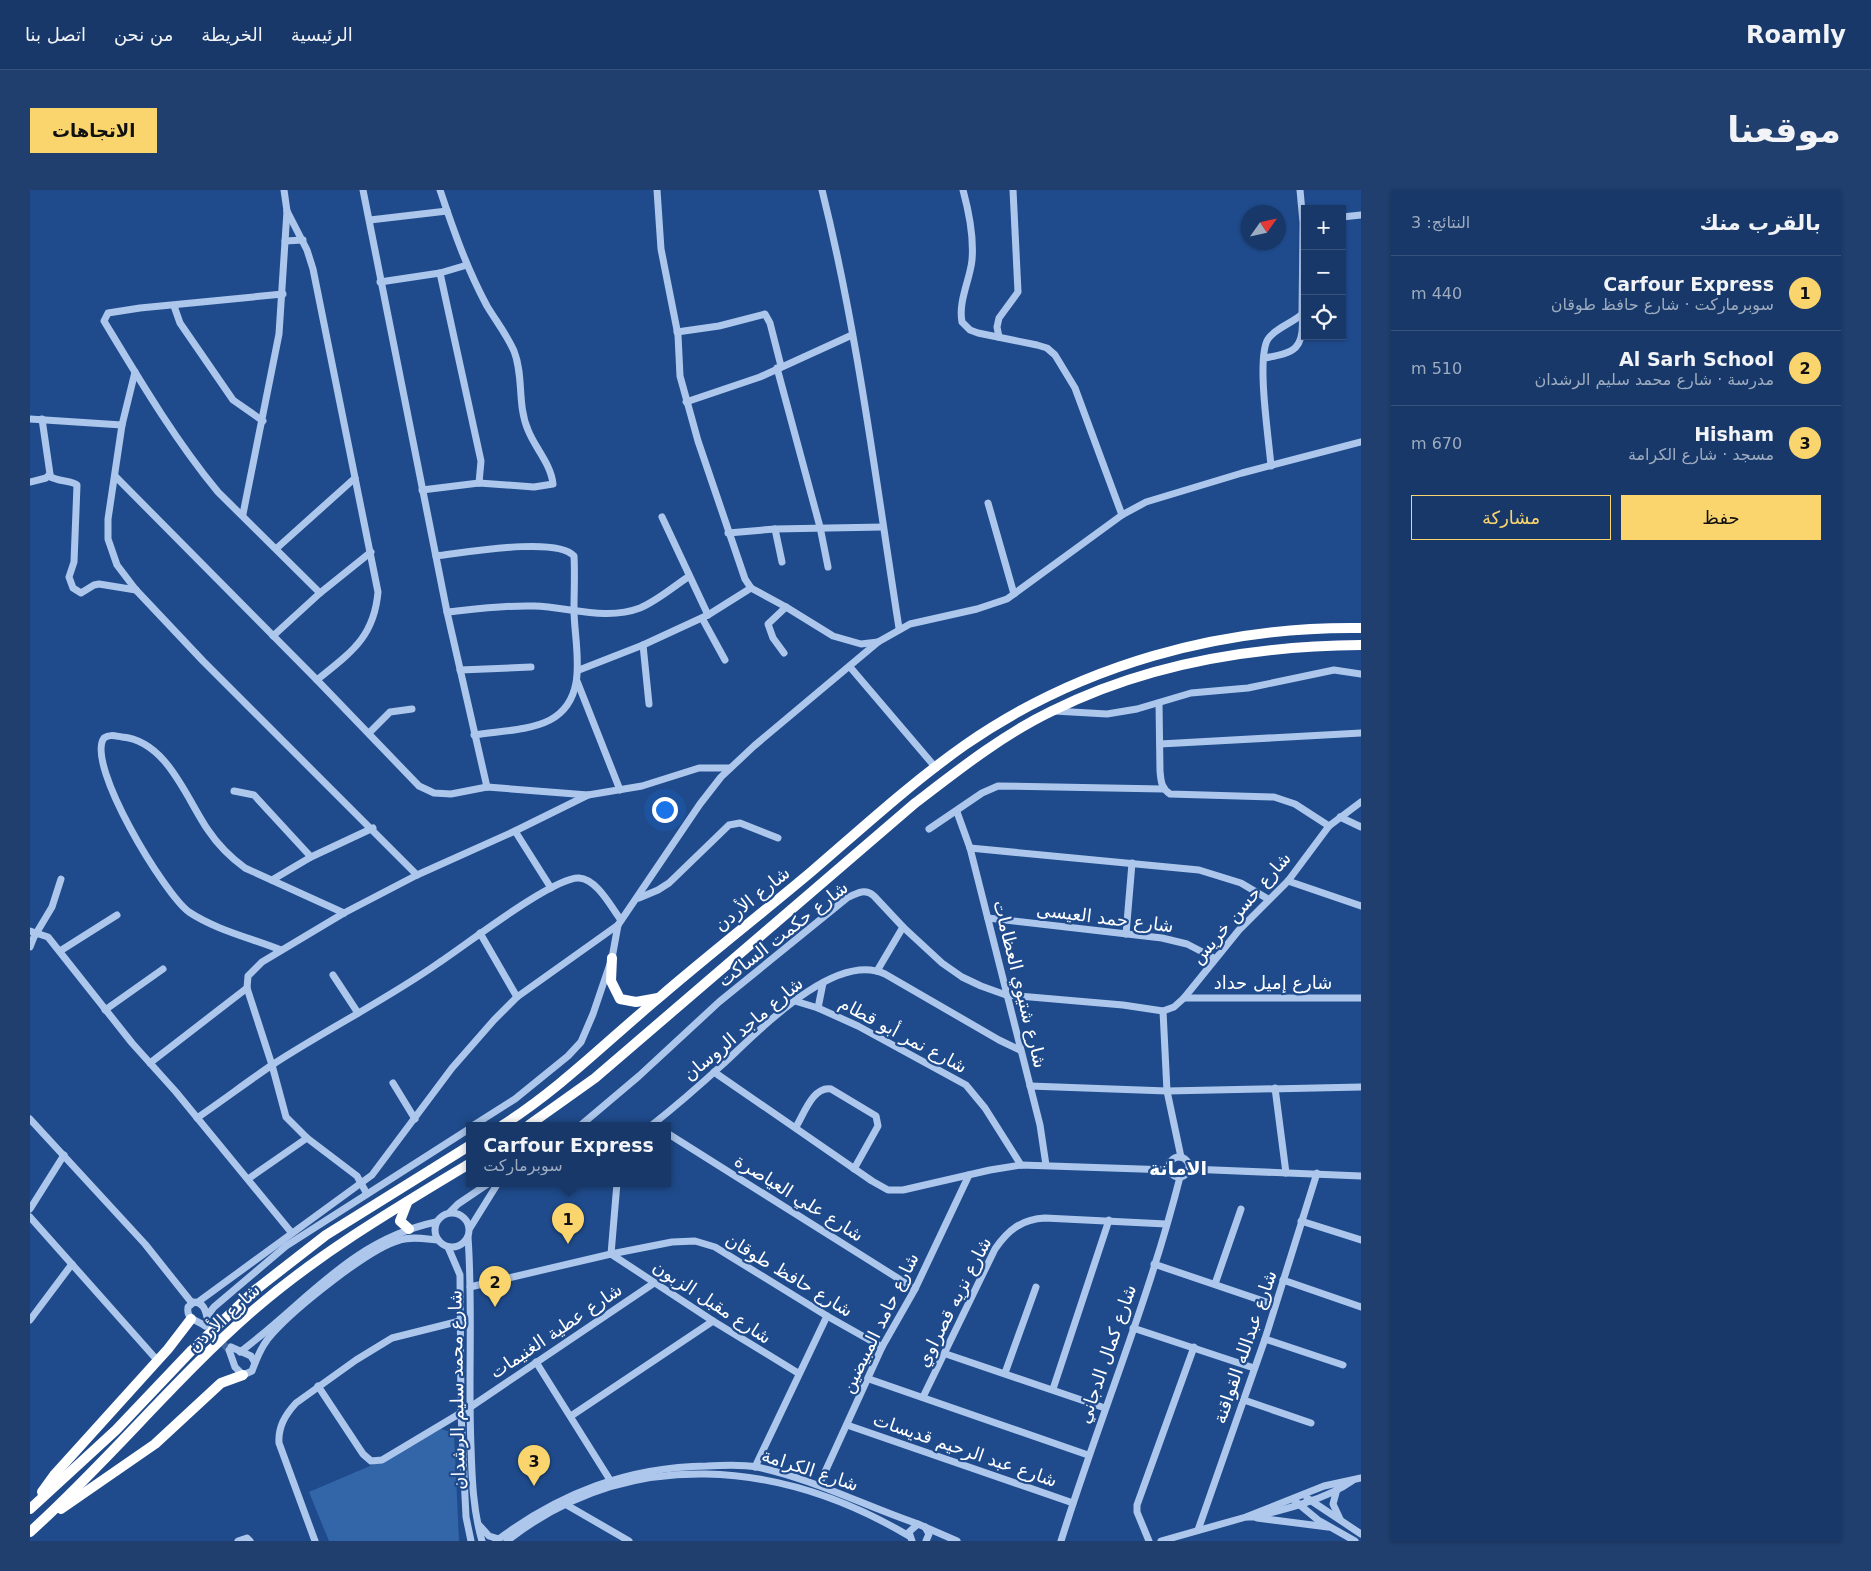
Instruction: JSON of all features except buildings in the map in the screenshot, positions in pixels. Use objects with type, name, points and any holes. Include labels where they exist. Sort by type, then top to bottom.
[{"type":"highway","name":"شارع الأردن","points":[[507,1122],[583,1066],[658,997],[936,768],[964,746],[1029,707],[1088,677],[1158,654],[1272,633],[1312,629],[1361,628]]},
{"type":"highway","name":"شارع الأردن","points":[[533,1122],[594,1078],[914,804],[968,763],[1035,720],[1051,711],[1123,681],[1194,662],[1275,648],[1361,645]]},
{"type":"highway","points":[[612,958],[611,981],[620,999],[636,1002],[658,997]]},
{"type":"highway","name":"شارع الأردن","points":[[33,1506],[116,1430],[192,1350],[254,1291],[326,1235],[466,1148]]},
{"type":"highway","name":"شارع الأردن","points":[[30,1532],[121,1445],[211,1350],[256,1308],[338,1246],[466,1166]]},
{"type":"highway","points":[[408,1201],[400,1218],[402,1224],[409,1229]]},
{"type":"highway","points":[[33,1506],[55,1474],[192,1319]]},
{"type":"highway","points":[[40,1523],[155,1444],[221,1383],[243,1375]]},
{"type":"street","points":[[243,514],[276,351],[282,294],[287,211],[284,190]]},
{"type":"street","points":[[363,190],[447,612],[487,787]]},
{"type":"street","points":[[422,490],[479,483],[534,487],[554,484],[548,466],[528,430],[524,418],[519,369],[514,352],[467,265],[440,190]]},
{"type":"street","points":[[657,190],[661,250],[677,332],[678,369],[686,402],[740,569],[751,588],[838,638],[860,644],[878,642]]},
{"type":"street","points":[[822,190],[834,240],[877,473],[899,628]]},
{"type":"street","points":[[963,190],[972,232],[972,253],[961,309],[962,322],[974,331],[1047,348],[1063,365],[1075,388],[1122,515]]},
{"type":"street","points":[[999,337],[997,328],[999,318],[1018,292],[1012,190]]},
{"type":"street","points":[[1300,190],[1302,205]]},
{"type":"street","points":[[287,211],[303,240],[310,259],[378,592],[371,626],[351,652],[317,680]]},
{"type":"street","points":[[370,220],[447,211]]},
{"type":"street","points":[[1346,217],[1361,215]]},
{"type":"street","points":[[285,241],[303,240]]},
{"type":"street","points":[[1302,295],[1303,250]]},
{"type":"street","points":[[380,282],[440,273],[467,265]]},
{"type":"street","points":[[440,273],[481,461],[479,483]]},
{"type":"street","points":[[282,294],[140,308],[106,315],[104,321],[135,372],[203,474],[218,492],[243,514],[320,593]]},
{"type":"street","points":[[174,306],[180,323],[234,400],[263,421]]},
{"type":"street","points":[[677,332],[719,326],[765,314],[770,323],[828,567]]},
{"type":"street","points":[[1271,466],[1262,373],[1266,342],[1271,335],[1301,315]]},
{"type":"street","points":[[686,402],[732,387],[852,335]]},
{"type":"street","points":[[1264,358],[1288,354],[1296,348],[1301,339]]},
{"type":"street","points":[[135,372],[122,425],[108,518],[108,539],[117,565],[136,590],[203,660],[418,875]]},
{"type":"street","points":[[30,419],[122,425]]},
{"type":"street","points":[[42,419],[49,476]]},
{"type":"street","points":[[30,1118],[195,1302],[205,1308],[207,1325],[192,1319],[187,1312],[195,1302],[291,1232],[362,1184],[382,1165],[452,1068],[516,997],[620,923],[700,804],[730,768],[878,642],[899,628],[995,604],[1014,594],[1122,515],[1155,498],[1361,442]]},
{"type":"street","points":[[30,482],[49,476],[61,482],[75,482],[78,488],[74,562],[69,577],[73,588],[81,593],[94,584],[99,584],[136,590]]},
{"type":"street","points":[[115,476],[369,733],[418,786],[426,791],[451,794],[487,787],[588,795],[656,782],[699,768],[730,768]]},
{"type":"street","points":[[277,548],[355,478]]},
{"type":"street","points":[[988,504],[1014,594]]},
{"type":"street","points":[[662,517],[725,660]]},
{"type":"street","points":[[728,533],[774,529],[884,527]]},
{"type":"street","points":[[774,529],[782,562]]},
{"type":"street","points":[[436,556],[524,546],[542,546],[568,550],[574,556],[574,611],[579,670],[577,681],[563,709],[549,720],[474,735]]},
{"type":"street","points":[[273,636],[320,593],[371,552]]},
{"type":"street","points":[[447,612],[519,606],[604,613],[640,608],[688,577]]},
{"type":"street","points":[[579,670],[643,645],[705,617],[751,588]]},
{"type":"street","points":[[784,653],[773,638],[768,624],[786,607]]},
{"type":"street","points":[[643,645],[648,704]]},
{"type":"street","points":[[460,670],[531,667]]},
{"type":"street","points":[[850,667],[936,768]]},
{"type":"street","points":[[1051,711],[1107,714],[1137,709],[1191,693],[1248,688],[1334,670],[1361,674]]},
{"type":"street","points":[[577,681],[620,790]]},
{"type":"street","points":[[1159,703],[1160,771],[1163,789]]},
{"type":"street","points":[[369,733],[390,712],[412,708]]},
{"type":"street","points":[[1160,744],[1361,734]]},
{"type":"street","points":[[281,950],[201,919],[180,903],[146,854],[117,804],[108,782],[100,748],[104,738],[109,735],[128,737],[157,755],[173,772],[207,829],[222,848],[245,868],[344,913]]},
{"type":"street","points":[[929,829],[992,788],[1008,785],[1163,789],[1170,794],[1274,797],[1295,804],[1330,826]]},
{"type":"street","points":[[234,791],[254,794],[311,857]]},
{"type":"street","points":[[367,1194],[357,1176],[307,1138],[286,1117],[246,981],[254,969],[281,950],[344,913],[418,875],[588,795]]},
{"type":"street","name":"شارع حسن خريس","points":[[1163,1011],[1174,1007],[1184,998],[1214,958],[1268,898],[1288,881],[1330,826],[1361,802]]},
{"type":"street","name":"شارع شتيوي العظامات","points":[[957,812],[970,848],[1044,1140],[1046,1165]]},
{"type":"street","points":[[1340,817],[1361,827]]},
{"type":"street","points":[[638,898],[658,890],[680,874],[729,825],[740,823],[778,838]]},
{"type":"street","points":[[272,880],[311,857],[373,828]]},
{"type":"street","points":[[515,831],[551,888]]},
{"type":"street","points":[[970,848],[1178,867],[1220,875],[1268,898]]},
{"type":"street","points":[[1126,934],[1132,863]]},
{"type":"street","points":[[30,947],[34,931],[52,907],[61,879]]},
{"type":"street","points":[[198,1118],[272,1065],[441,962],[480,933],[551,888],[573,879],[585,879],[595,886],[620,923],[612,958],[594,1014],[581,1042],[568,1056],[515,1099],[479,1122]]},
{"type":"street","points":[[1288,881],[1361,906]]},
{"type":"street","name":"شارع حكمت الساكت","points":[[585,1122],[639,1076],[733,990],[847,898],[861,891],[870,892],[903,927],[942,963],[962,977],[1006,995],[1123,1005],[1163,1011]]},
{"type":"street","points":[[60,951],[117,915]]},
{"type":"street","name":"شارع حمد العيسى","points":[[988,918],[1126,934],[1187,944],[1214,958]]},
{"type":"street","points":[[903,927],[877,971],[998,1040],[1020,1050]]},
{"type":"street","points":[[34,931],[48,937],[60,951],[105,1010],[198,1118],[291,1232]]},
{"type":"street","points":[[480,933],[516,997]]},
{"type":"street","points":[[105,1010],[163,968]]},
{"type":"street","name":"شارع ماجد الروسان","points":[[656,1122],[794,1001],[823,983],[857,970],[877,971]]},
{"type":"street","points":[[333,975],[358,1013]]},
{"type":"street","name":"شارع نمر أبو قطام","points":[[818,1008],[823,983]]},
{"type":"street","points":[[150,1063],[247,988]]},
{"type":"street","name":"شارع إميل حداد","points":[[1184,998],[1361,998]]},
{"type":"street","name":"شارع نمر أبو قطام","points":[[794,1001],[818,1008],[918,1057],[966,1085],[985,1108],[1021,1165]]},
{"type":"street","points":[[1163,1011],[1167,1091],[1176,1136],[1178,1158]]},
{"type":"street","points":[[714,1072],[882,1187],[895,1191],[1021,1165],[1170,1170]]},
{"type":"street","points":[[393,1083],[416,1119]]},
{"type":"street","points":[[1030,1086],[1167,1091],[1361,1087]]},
{"type":"street","points":[[796,1127],[815,1094],[825,1088],[831,1089],[876,1116],[878,1126],[854,1168]]},
{"type":"street","points":[[1275,1088],[1286,1173]]},
{"type":"street","points":[[207,1316],[214,1307],[286,1246],[466,1131]]},
{"type":"street","name":"شارع علي العياصرة","points":[[671,1136],[915,1289]]},
{"type":"street","points":[[248,1179],[307,1138]]},
{"type":"street","points":[[31,1205],[64,1155]]},
{"type":"street","points":[[1178,1158],[1187,1162],[1188,1169],[1186,1174],[1180,1177],[1173,1175],[1169,1165],[1178,1158]]},
{"type":"street","points":[[1188,1169],[1361,1176]]},
{"type":"street","name":"شارع عبدالله القواقنة","points":[[1198,1530],[1265,1340],[1317,1173]]},
{"type":"street","name":"شارع حامد المبيضين","points":[[819,1486],[882,1348],[915,1289],[969,1175]]},
{"type":"street","name":"شارع كمال الدجاني","points":[[1061,1541],[1088,1455],[1154,1264],[1180,1177]]},
{"type":"street","points":[[240,1352],[309,1293],[362,1252],[409,1229],[436,1222],[483,1187]]},
{"type":"street","points":[[255,1363],[251,1356],[230,1348],[235,1367],[243,1375],[252,1371],[271,1334],[293,1314],[362,1260],[385,1245],[401,1239],[438,1240],[448,1247],[460,1246],[468,1237],[470,1228],[496,1187]]},
{"type":"street","points":[[611,1254],[617,1187]]},
{"type":"street","points":[[1215,1284],[1241,1209]]},
{"type":"street","points":[[450,1212],[461,1214],[468,1222],[470,1228]]},
{"type":"street","points":[[30,1217],[157,1360]]},
{"type":"street","name":"شارع نزيه قصراوي","points":[[923,1397],[946,1354],[995,1249],[1004,1236],[1015,1227],[1024,1222],[1040,1218],[1166,1224]]},
{"type":"street","points":[[1053,1389],[1109,1220]]},
{"type":"street","points":[[1302,1221],[1361,1240]]},
{"type":"street","points":[[436,1222],[435,1228],[438,1240]]},
{"type":"street","name":"شارع محمد سليم الرشدان","points":[[468,1237],[470,1287],[469,1408],[472,1492],[482,1541]]},
{"type":"street","name":"شارع حافظ طوقان","points":[[470,1287],[611,1254],[672,1242],[694,1240],[715,1247],[882,1348]]},
{"type":"street","name":"شارع محمد سليم الرشدان","points":[[448,1247],[460,1275],[461,1413],[466,1517],[470,1540]]},
{"type":"street","name":"شارع مقبل الزبون","points":[[611,1254],[798,1374]]},
{"type":"street","points":[[30,1320],[72,1264]]},
{"type":"street","points":[[1154,1264],[1275,1305]]},
{"type":"street","points":[[1283,1280],[1361,1307]]},
{"type":"street","name":"شارع عطية الغنيمات","points":[[318,1386],[364,1454],[371,1460],[382,1460],[469,1408],[654,1283]]},
{"type":"street","points":[[1005,1373],[1036,1287]]},
{"type":"street","points":[[755,1467],[827,1316]]},
{"type":"street","points":[[315,1541],[279,1437],[288,1411],[318,1386],[392,1338],[460,1321]]},
{"type":"street","points":[[571,1416],[713,1321]]},
{"type":"street","points":[[1133,1328],[1254,1368]]},
{"type":"street","points":[[1265,1340],[1343,1365]]},
{"type":"street","points":[[1149,1541],[1137,1512],[1137,1505],[1194,1347]]},
{"type":"street","points":[[946,1354],[1105,1408]]},
{"type":"street","points":[[536,1362],[610,1480]]},
{"type":"street","points":[[869,1378],[1088,1455]]},
{"type":"street","points":[[1244,1400],[1311,1423]]},
{"type":"street","name":"شارع عبد الرحيم قديسات","points":[[847,1425],[1073,1503]]},
{"type":"street","name":"شارع الكرامة","points":[[501,1540],[564,1503],[610,1480],[674,1467],[755,1467],[819,1486],[922,1525],[956,1541]]},
{"type":"street","name":"شارع الكرامة","points":[[564,1503],[618,1484],[648,1478],[701,1473],[730,1474],[762,1478],[812,1493],[874,1517],[911,1538]]},
{"type":"street","points":[[1306,1497],[1324,1486],[1361,1478]]},
{"type":"street","points":[[1161,1541],[1250,1517],[1306,1497],[1337,1490],[1352,1480]]},
{"type":"street","points":[[1337,1490],[1333,1504],[1340,1519]]},
{"type":"street","points":[[1306,1497],[1361,1534]]},
{"type":"street","points":[[1296,1501],[1328,1527],[1355,1541]]},
{"type":"street","points":[[564,1503],[629,1541]]},
{"type":"street","points":[[1250,1517],[1328,1527]]},
{"type":"street","points":[[477,1523],[486,1534],[501,1540]]},
{"type":"street","points":[[911,1538],[911,1528],[922,1525],[929,1534],[926,1541]]},
{"type":"street","points":[[238,1541],[247,1538],[250,1541]]},
{"type":"shaded area","points":[[441,1429],[454,1433],[459,1541],[329,1541],[309,1492],[391,1457]]},
{"type":"tunnel","points":[[209,1329],[229,1350]]},
{"type":"place","name":"Carfour Express","points":[[568,1244]]},
{"type":"place","name":"Al Sarh School","points":[[495,1307]]},
{"type":"place","name":"Hisham","points":[[534,1486]]},
{"type":"district","name":"الامانة","points":[[1178,1168]]}]
